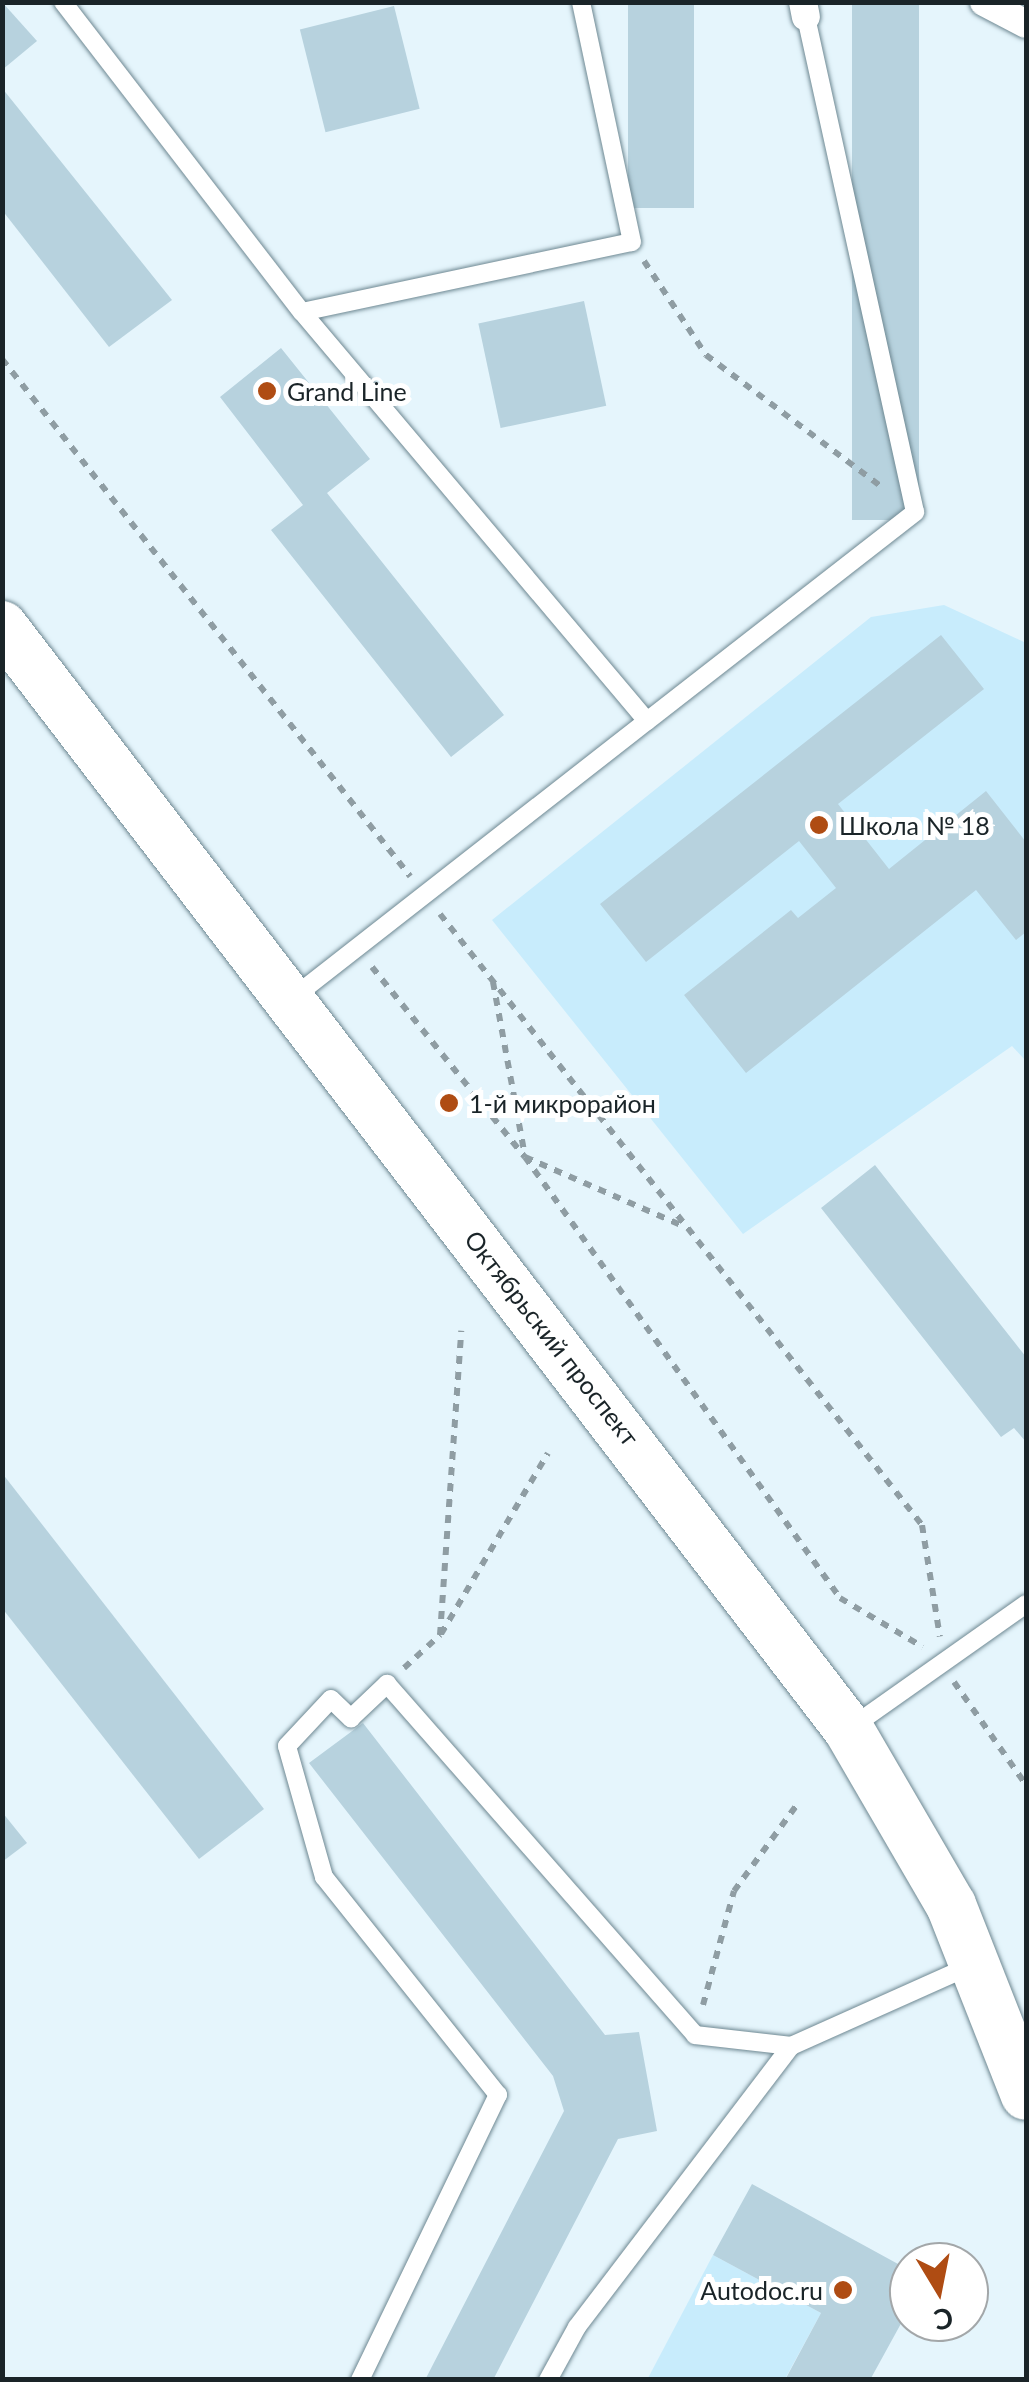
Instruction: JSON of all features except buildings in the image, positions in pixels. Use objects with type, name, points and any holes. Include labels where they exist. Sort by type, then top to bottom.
[{"type":"main road","name":"Октябрьский проспект","points":[[2,626],[849,1730],[918,1840],[977,1963],[1026,2095]]},
{"type":"street","points":[[984,2],[1026,24]]},
{"type":"lane","points":[[62,2],[302,312],[648,721]]},
{"type":"lane","points":[[302,312],[632,242],[581,2]]},
{"type":"lane","points":[[291,1000],[914,512],[805,10]]},
{"type":"lane","points":[[849,1730],[1026,1604]]},
{"type":"lane","points":[[360,2380],[498,2095],[324,1877],[287,1746],[331,1699],[351,1718],[387,1684],[695,2035],[791,2046]]},
{"type":"lane","points":[[548,2380],[578,2327],[791,2046],[977,1963]]},
{"type":"path","points":[[632,242],[706,354],[914,512]]},
{"type":"path","points":[[2,359],[922,1525],[944,1660],[960,1696],[1026,1785]]},
{"type":"path","points":[[358,950],[525,1157],[840,1598],[944,1660]]},
{"type":"path","points":[[493,981],[525,1157]]},
{"type":"path","points":[[525,1157],[687,1228]]},
{"type":"path","points":[[440,1635],[461,1331]]},
{"type":"path","points":[[387,1684],[440,1635],[548,1453]]},
{"type":"path","points":[[695,2035],[734,1891],[799,1802]]},
{"type":"shaded area","name":"Школа № 18","points":[[944,605],[1026,643],[1026,1061],[1012,1046],[743,1234],[492,920],[871,617]]},
{"type":"shaded area","points":[[713,2255],[821,2313],[785,2379],[647,2380]]},
{"type":"place","name":"Grand Line","points":[[267,391]]},
{"type":"place","name":"Школа № 18","points":[[819,825]]},
{"type":"place","name":"1-й микрорайон","points":[[449,1103]]},
{"type":"place","name":"Autodoc.ru","points":[[843,2290]]}]
